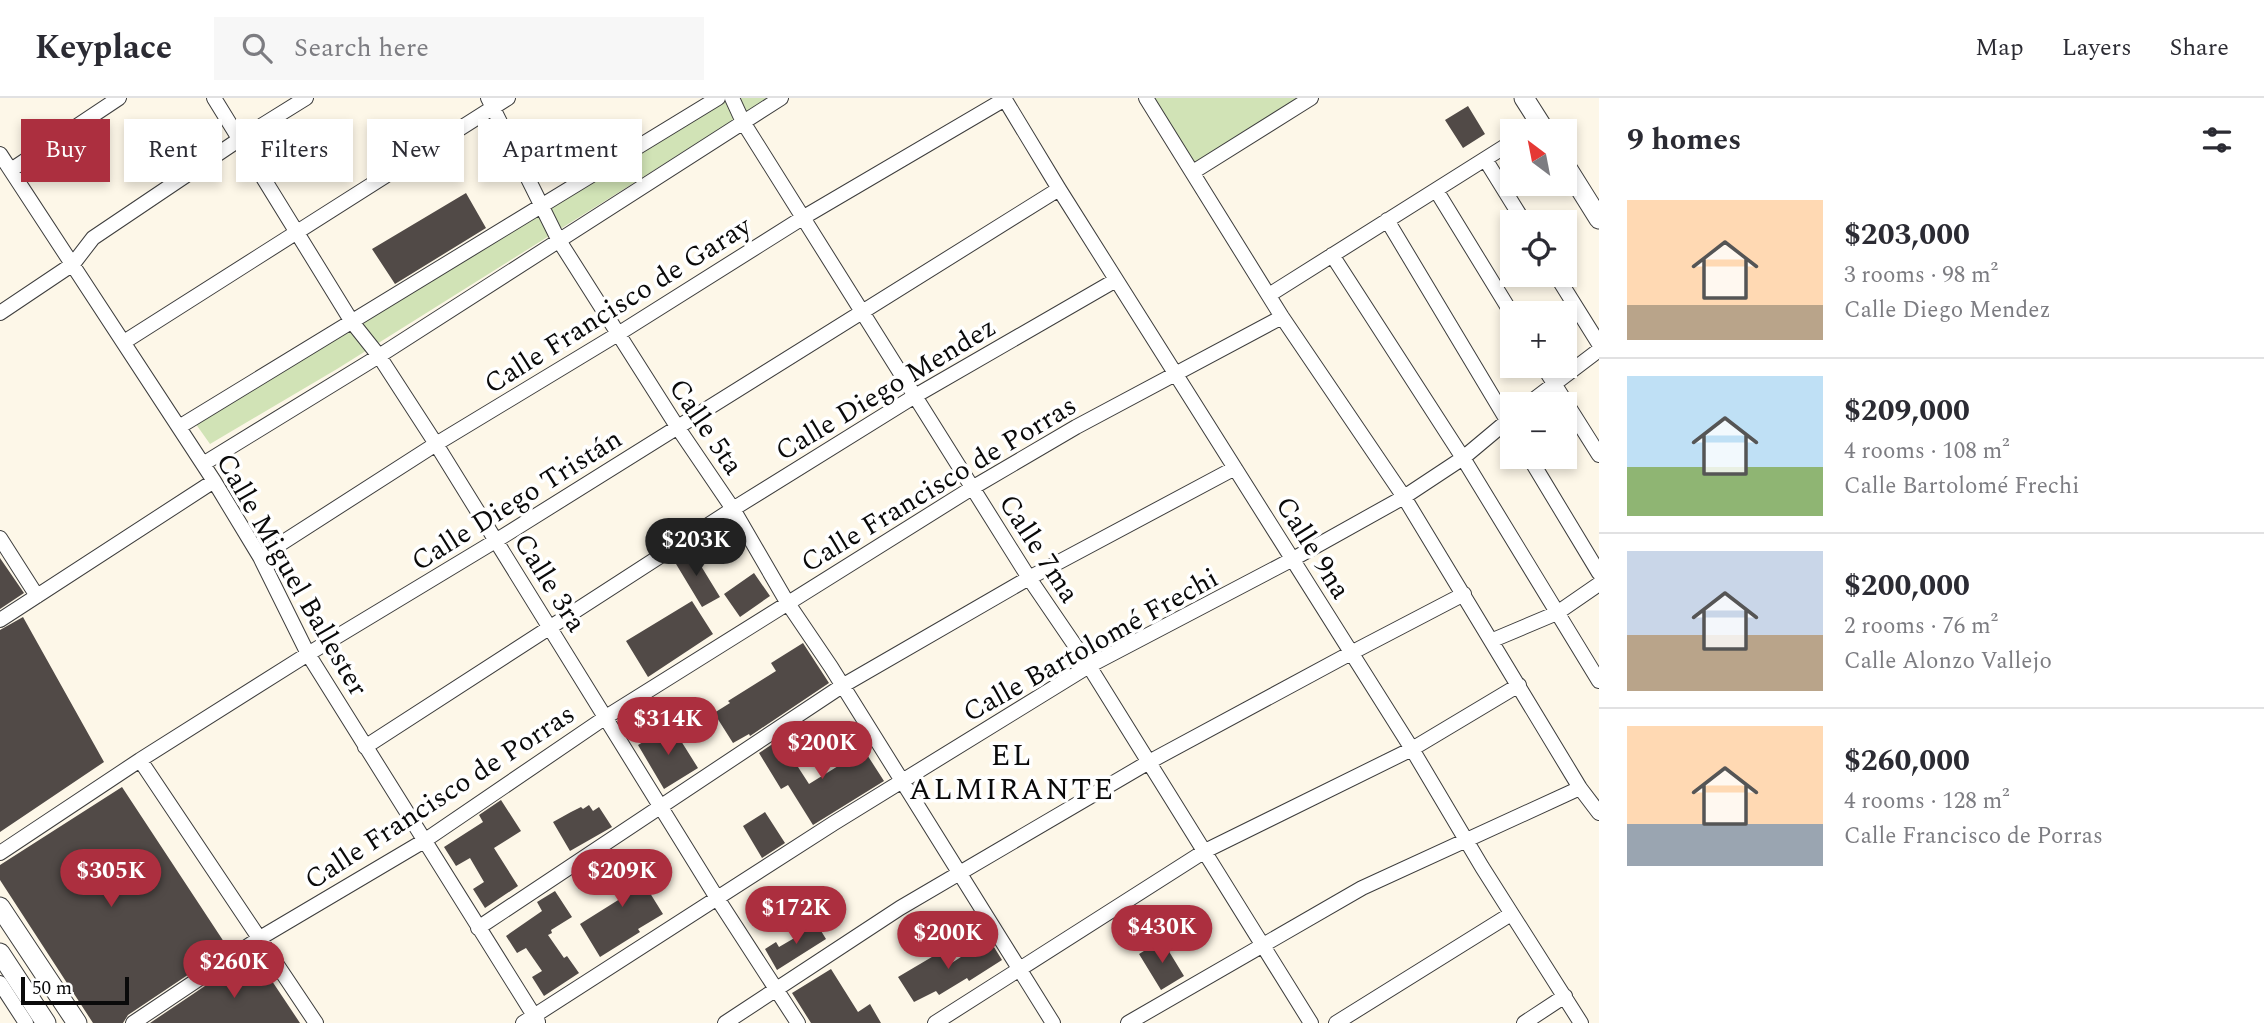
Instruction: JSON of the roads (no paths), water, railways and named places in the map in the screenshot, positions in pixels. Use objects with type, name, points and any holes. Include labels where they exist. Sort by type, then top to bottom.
[{"type":"street","points":[[11,170],[119,98]]},
{"type":"street","name":"Calle 3ra","points":[[214,98],[236,133]]},
{"type":"street","points":[[272,119],[306,98]]},
{"type":"street","points":[[124,342],[297,232],[490,102],[508,98]]},
{"type":"street","points":[[179,427],[718,98]]},
{"type":"street","name":"Calle 7ma","points":[[732,98],[743,122],[972,488],[1089,666],[1311,1023]]},
{"type":"street","points":[[203,464],[379,356],[781,98]]},
{"type":"street","name":"Calle 9na","points":[[1005,98],[1059,189],[1412,749],[1511,914],[1581,1023]]},
{"type":"street","name":"Calle Francisco de Garay","points":[[260,557],[436,444],[804,217],[1005,98]]},
{"type":"street","points":[[1146,98],[1282,317],[1404,497],[1493,640],[1580,788],[1599,812]]},
{"type":"street","points":[[1193,172],[1311,98]]},
{"type":"street","points":[[1530,100],[1535,119]]},
{"type":"street","name":"Calle 5ta","points":[[490,102],[558,239],[733,509],[787,602],[1053,1023]]},
{"type":"street","points":[[0,313],[74,264],[93,238],[236,142]]},
{"type":"street","points":[[1269,296],[1500,150]]},
{"type":"street","name":"Calle Miguel Ballester","points":[[0,154],[214,481],[260,557],[308,654],[478,928],[532,1021]]},
{"type":"street","points":[[1485,159],[1517,210]]},
{"type":"street","name":"Calle 3ra","points":[[266,182],[352,322],[379,356],[497,540],[717,898],[798,1023]]},
{"type":"street","points":[[1577,184],[1599,219]]},
{"type":"street","name":"Calle Diego Tristán","points":[[0,853],[140,760],[308,654],[678,428],[1059,189]]},
{"type":"street","points":[[1436,190],[1504,301]]},
{"type":"street","points":[[1387,220],[1500,404]]},
{"type":"street","points":[[1332,255],[1463,458],[1599,681]]},
{"type":"street","name":"Calle Diego Mendez","points":[[365,747],[733,509],[915,396],[1116,279]]},
{"type":"street","points":[[1563,287],[1599,344]]},
{"type":"street","name":"Calle Francisco de Porras","points":[[133,1023],[260,938],[424,841],[607,717],[972,488],[1076,427],[1282,317]]},
{"type":"street","points":[[1543,392],[1599,350]]},
{"type":"street","points":[[1551,378],[1599,455]]},
{"type":"street","name":"Calle Bartolomé Frechi","points":[[532,1021],[717,898],[1089,666],[1293,559],[1404,497],[1500,430]]},
{"type":"street","points":[[478,928],[842,686],[1030,578],[1235,468]]},
{"type":"street","points":[[1536,469],[1599,573]]},
{"type":"street","points":[[0,620],[214,481]]},
{"type":"street","points":[[0,538],[37,596]]},
{"type":"street","points":[[1493,640],[1557,613],[1599,584]]},
{"type":"street","points":[[725,1023],[900,908],[1149,762],[1464,594]]},
{"type":"street","points":[[934,1023],[1206,851],[1412,749],[1519,685]]},
{"type":"street","points":[[140,760],[316,1023]]},
{"type":"street","points":[[1128,1023],[1362,888],[1580,788]]},
{"type":"street","points":[[0,906],[77,1023]]},
{"type":"street","points":[[1336,1023],[1511,914]]},
{"type":"street","points":[[0,953],[46,1023]]},
{"type":"street","points":[[0,984],[26,1023]]},
{"type":"street","points":[[1524,1023],[1565,996]]},
{"type":"district","name":"EL ALMIRANTE","points":[[1012,772]]}]
